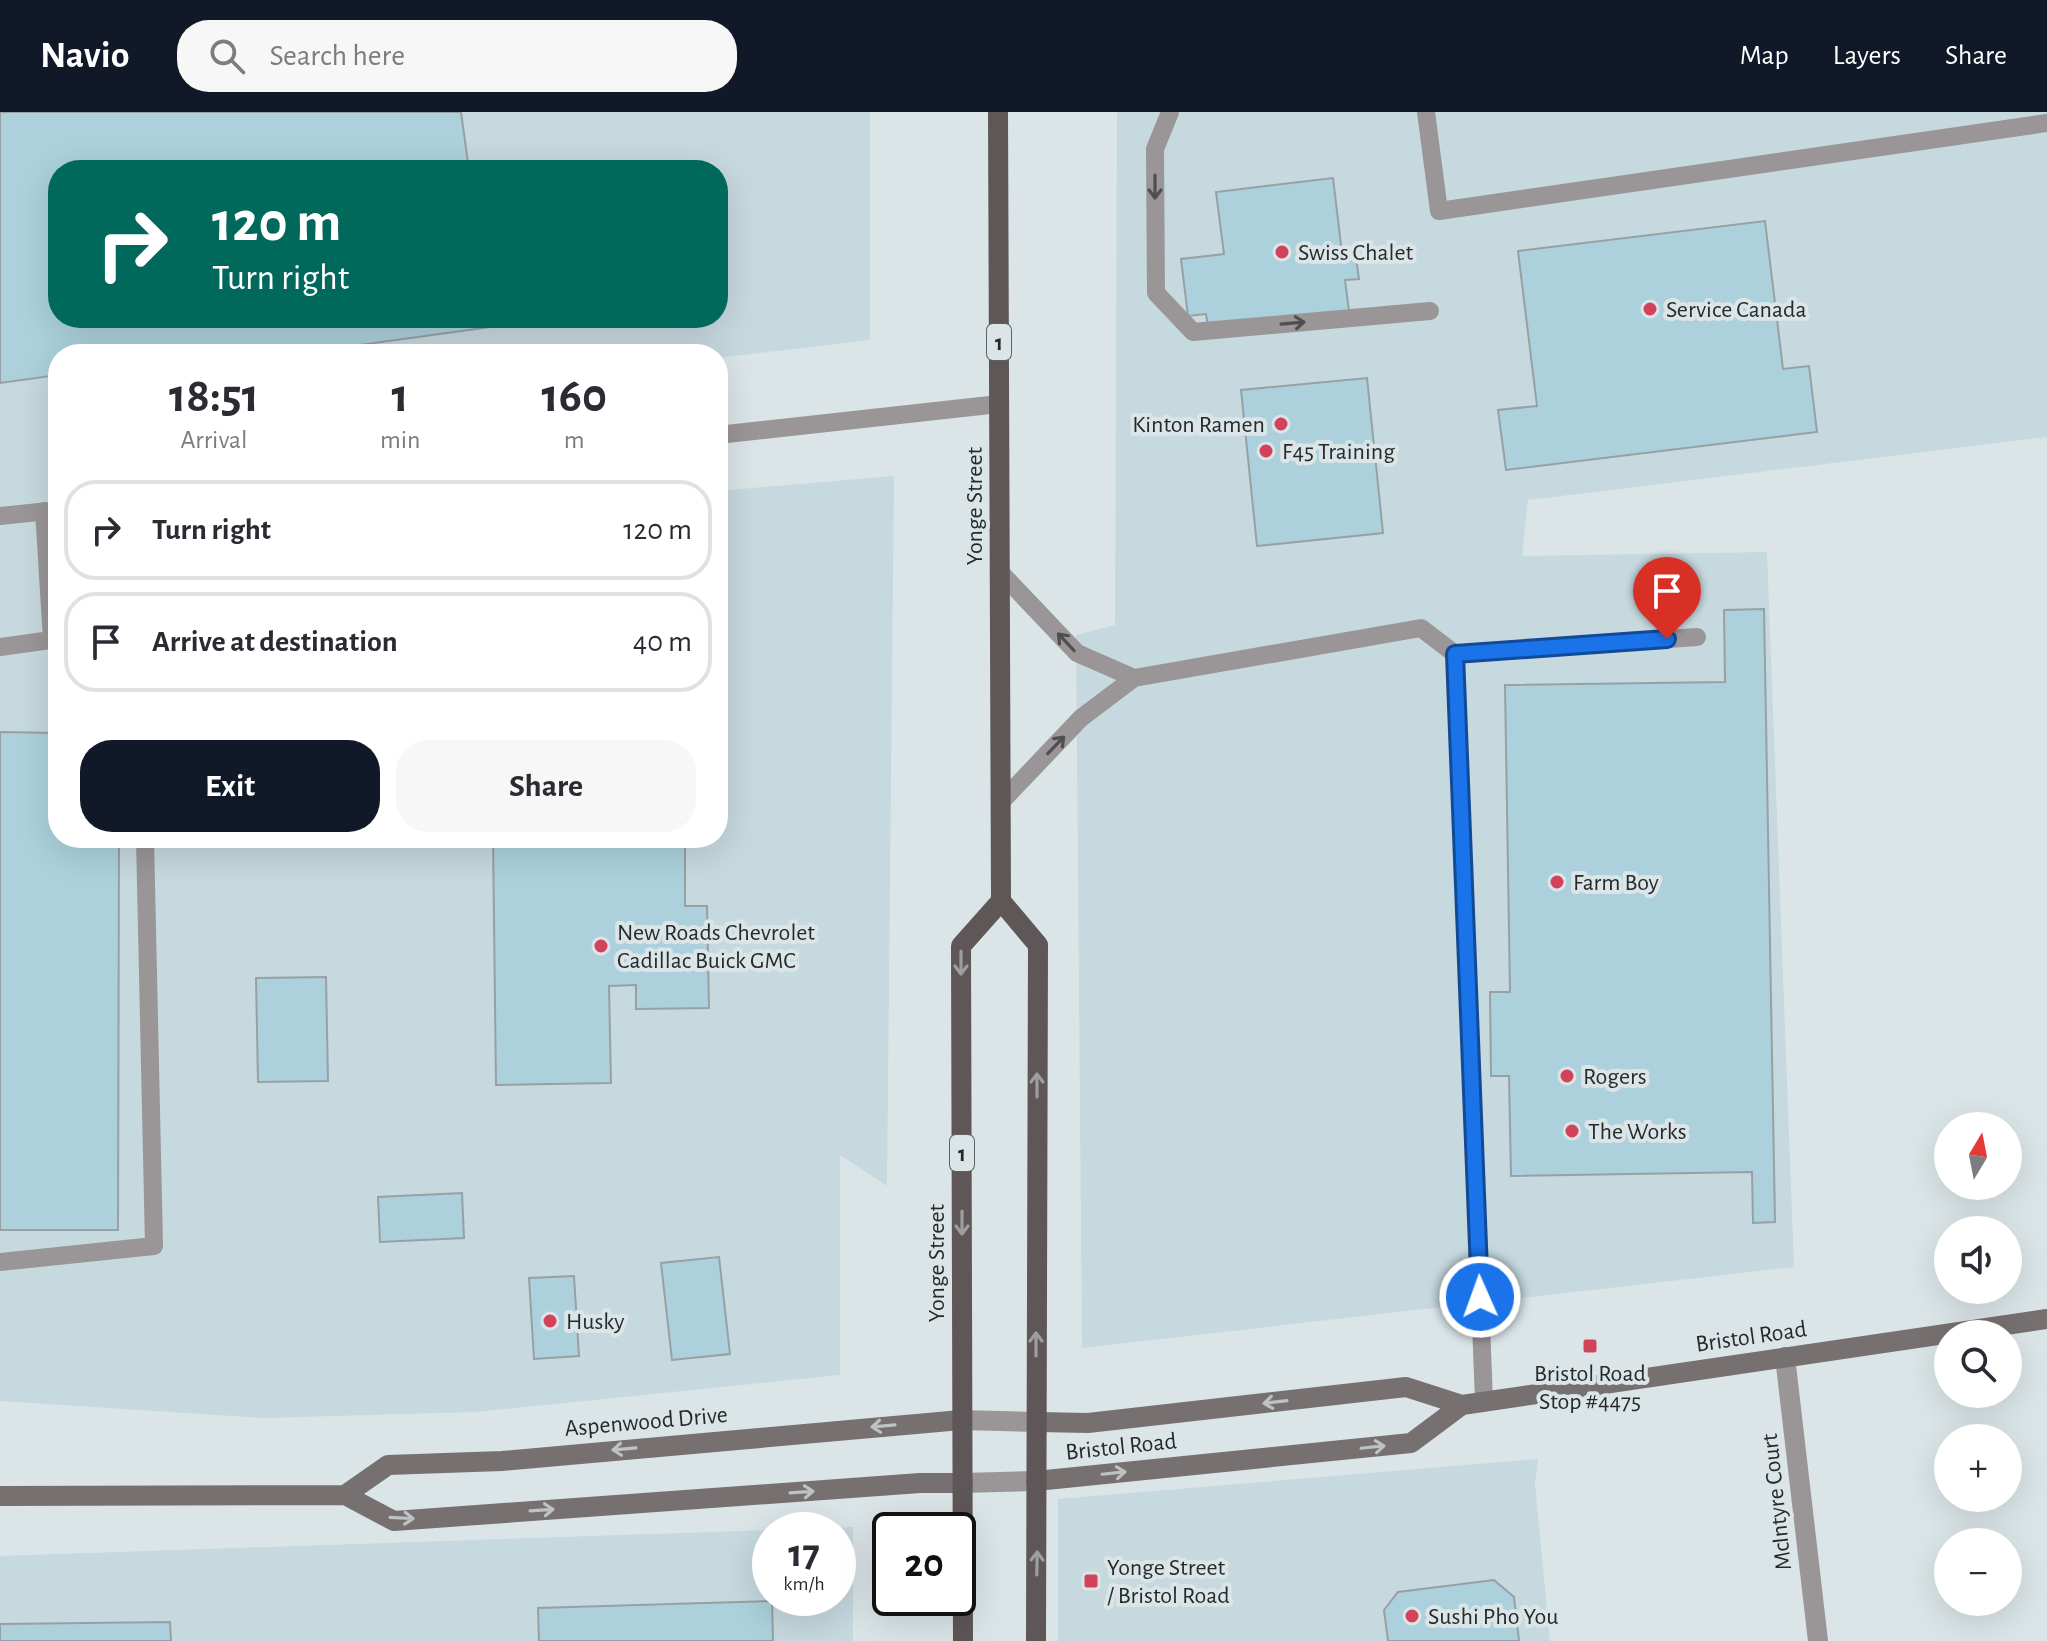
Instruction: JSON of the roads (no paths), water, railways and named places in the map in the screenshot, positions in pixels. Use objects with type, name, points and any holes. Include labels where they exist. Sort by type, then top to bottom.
[{"type":"main road","name":"Yonge Street","points":[[963,1641],[961,946],[1001,901],[998,112]]},
{"type":"main road","points":[[1001,901],[1038,945],[1036,1641]]},
{"type":"street","name":"Bristol Road","points":[[963,1483],[1036,1481],[1411,1443],[1462,1405],[2047,1319]]},
{"type":"street","name":"McIntyre Court","points":[[1785,1357],[1818,1641]]},
{"type":"street","name":"Bristol Road","points":[[961,1420],[1088,1423],[1406,1387],[1462,1405]]},
{"type":"street","name":"Aspenwood Drive","points":[[345,1495],[388,1465],[502,1461],[961,1420]]},
{"type":"street","points":[[0,1496],[345,1495],[394,1521],[904,1484],[963,1483]]},
{"type":"lane","points":[[1170,112],[1155,149],[1156,293],[1193,332],[1430,311]]},
{"type":"lane","points":[[1426,112],[1439,211],[2047,123]]},
{"type":"lane","points":[[728,434],[999,404]]},
{"type":"lane","points":[[0,516],[48,510]]},
{"type":"lane","points":[[1000,572],[1077,653],[1134,678]]},
{"type":"lane","points":[[1002,801],[1081,718],[1134,678],[1421,628],[1455,654],[1697,637]]},
{"type":"lane","points":[[0,647],[48,640]]},
{"type":"lane","points":[[1455,654],[1484,1401]]},
{"type":"lane","points":[[0,1262],[154,1246],[145,848]]},
{"type":"place","name":"Swiss Chalet","points":[[1282,252]]},
{"type":"place","name":"Service Canada","points":[[1650,309]]},
{"type":"place","name":"Kinton Ramen","points":[[1281,424]]},
{"type":"place","name":"F45 Training","points":[[1266,451]]},
{"type":"place","name":"Farm Boy","points":[[1557,882]]},
{"type":"place","name":"New Roads Chevrolet Cadillac Buick GMC","points":[[601,946]]},
{"type":"place","name":"Rogers","points":[[1567,1076]]},
{"type":"place","name":"The Works","points":[[1572,1131]]},
{"type":"place","name":"Husky","points":[[550,1321]]},
{"type":"place","name":"Bristol Road Stop #4475","points":[[1590,1346]]},
{"type":"place","name":"Yonge Street / Bristol Road","points":[[1091,1581]]},
{"type":"place","name":"Sushi Pho You","points":[[1412,1616]]}]
